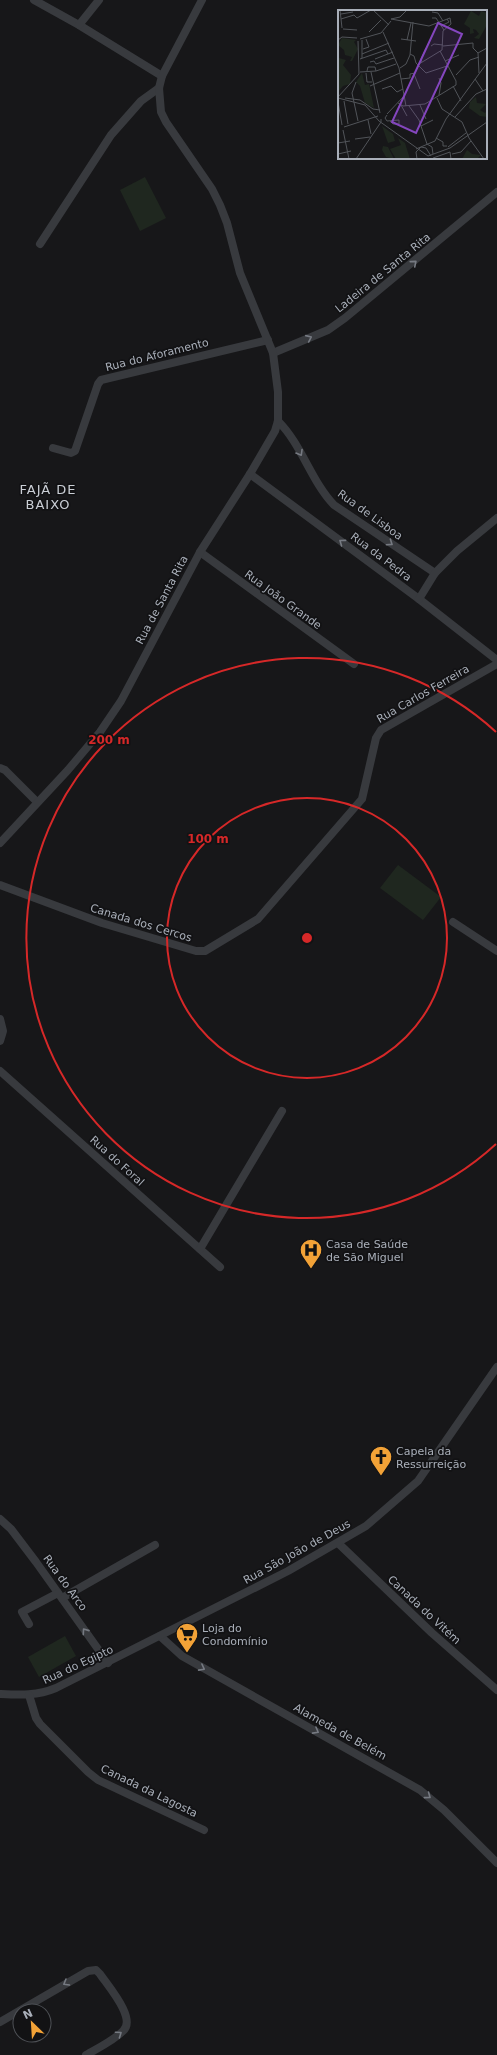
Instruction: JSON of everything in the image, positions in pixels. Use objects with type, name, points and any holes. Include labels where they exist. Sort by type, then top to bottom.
[{"type":"street","points":[[34,0],[79,24],[162,76]]},
{"type":"street","points":[[79,24],[99,0]]},
{"type":"street","name":"Rua de Santa Rita","points":[[0,843],[68,770],[91,743],[122,700],[200,552],[250,474],[275,431],[278,421],[278,392],[273,353],[240,273],[227,223],[212,189],[166,122],[159,103],[159,88],[162,76],[202,0]]},
{"type":"street","points":[[40,244],[111,135],[141,101],[159,88]]},
{"type":"street","name":"Ladeira de Santa Rita","points":[[273,353],[328,330],[345,318],[497,192]]},
{"type":"street","name":"Rua do Aforamento","points":[[53,448],[71,453],[75,451],[98,384],[101,380],[268,340]]},
{"type":"street","name":"Rua de Lisboa","points":[[278,421],[287,430],[322,491],[334,505],[435,573]]},
{"type":"street","name":"Rua da Pedra","points":[[250,474],[419,599],[497,660]]},
{"type":"street","points":[[419,599],[435,573],[457,551],[497,518]]},
{"type":"street","name":"Rua João Grande","points":[[200,552],[354,664]]},
{"type":"street","name":"Rua Carlos Ferreira","points":[[362,799],[376,738],[381,730],[497,664]]},
{"type":"street","points":[[0,768],[5,770],[37,802]]},
{"type":"street","name":"Canada dos Cercos","points":[[0,885],[102,923],[196,951],[205,951],[258,919],[362,799]]},
{"type":"street","points":[[453,922],[497,951]]},
{"type":"street","points":[[0,1019],[3,1031],[0,1041]]},
{"type":"street","name":"Rua do Foral","points":[[0,1071],[220,1267]]},
{"type":"street","points":[[200,1249],[282,1111]]},
{"type":"street","name":"Rua São João de Deus","points":[[160,1636],[338,1543],[366,1526],[418,1481],[497,1367]]},
{"type":"street","points":[[0,1519],[0,1526]]},
{"type":"street","name":"Rua do Arco","points":[[0,1519],[11,1529],[108,1663]]},
{"type":"street","name":"Canada do Vitém","points":[[338,1543],[432,1633],[497,1690]]},
{"type":"street","points":[[29,1624],[22,1612],[60,1595],[155,1545]]},
{"type":"street","name":"Rua do Egipto","points":[[0,1694],[29,1695],[43,1693],[108,1663],[160,1636]]},
{"type":"street","name":"Alameda de Belém","points":[[160,1636],[182,1656],[420,1790],[444,1810],[497,1863]]},
{"type":"street","name":"Canada da Lagosta","points":[[29,1695],[36,1718],[40,1724],[88,1772],[107,1785],[204,1830]]},
{"type":"street","points":[[0,2022],[88,1970],[96,1970],[126,2015],[128,2024],[123,2032],[86,2055]]},
{"type":"shaded area","points":[[145,177],[166,218],[140,231],[120,190]]},
{"type":"shaded area","points":[[398,865],[441,897],[423,920],[380,888]]},
{"type":"shaded area","points":[[65,1636],[76,1656],[39,1677],[28,1657]]},
{"type":"place","name":"Casa de Saúde de São Miguel","points":[[311,1270]]},
{"type":"place","name":"Capela da Ressurreição","points":[[381,1476]]},
{"type":"place","name":"Loja do Condomínio","points":[[187,1654]]},
{"type":"district","name":"FAJÃ DE BAIXO","points":[[48,496]]}]
